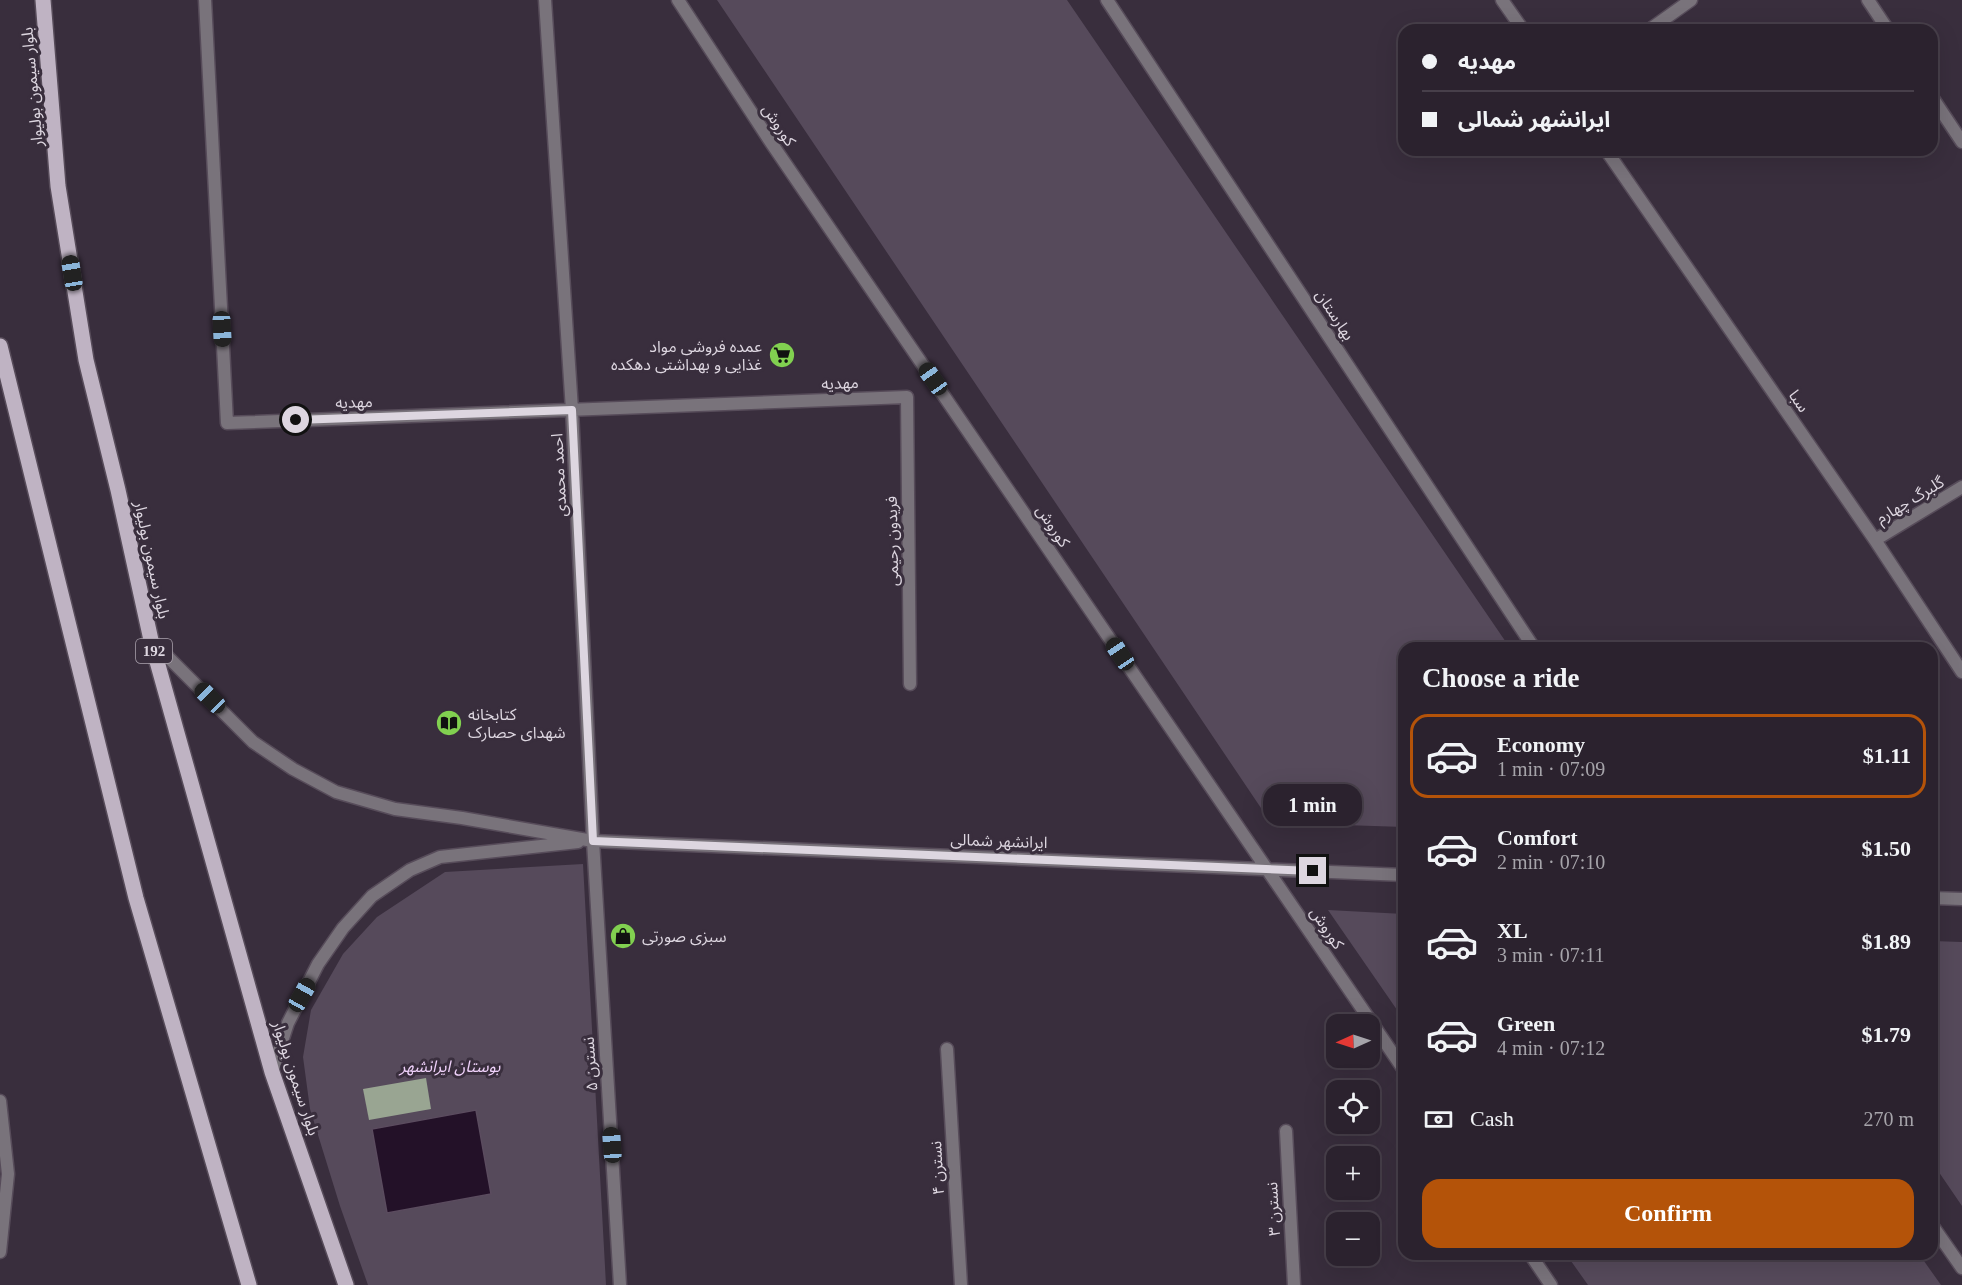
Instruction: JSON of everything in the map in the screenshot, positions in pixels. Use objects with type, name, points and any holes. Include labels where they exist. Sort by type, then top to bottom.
[{"type":"main road","name":"بلوار سیمون بولیوار","points":[[43,0],[58,186],[86,360],[151,640],[272,1072],[346,1285]]},
{"type":"main road","points":[[0,346],[136,898],[249,1285]]},
{"type":"street","name":"مهدیه","points":[[205,0],[227,423],[907,397]]},
{"type":"street","name":"احمد محمدی","points":[[545,0],[572,410],[593,841]]},
{"type":"street","name":"کوروش","points":[[678,0],[779,154],[1398,1061]]},
{"type":"street","name":"بهارستان","points":[[1107,0],[1530,642]]},
{"type":"street","points":[[1503,0],[1519,24]]},
{"type":"street","points":[[1657,24],[1691,0]]},
{"type":"street","points":[[1868,0],[1884,24]]},
{"type":"street","points":[[1938,106],[1962,142]]},
{"type":"street","name":"سبا","points":[[1610,156],[1875,540],[1962,672]]},
{"type":"street","name":"فریدون رحیمی","points":[[907,397],[910,684]]},
{"type":"street","name":"گلبرگ چهارم","points":[[1875,540],[1962,487]]},
{"type":"street","points":[[151,640],[253,742],[293,769],[336,792],[394,809],[462,818],[593,841]]},
{"type":"street","points":[[272,1072],[288,1023],[318,964],[343,928],[372,896],[410,870],[440,857],[593,841]]},
{"type":"street","name":"ایرانشهر شمالی","points":[[593,841],[1398,875]]},
{"type":"street","name":"نسترن ۵","points":[[593,841],[620,1285]]},
{"type":"street","points":[[1938,898],[1962,899]]},
{"type":"street","name":"نسترن ۴","points":[[947,1049],[961,1285]]},
{"type":"street","points":[[0,1101],[4,1174],[0,1252]]},
{"type":"street","name":"نسترن ۳","points":[[1286,1131],[1294,1285]]},
{"type":"street","points":[[1938,1234],[1962,1268]]},
{"type":"street","points":[[1534,1260],[1551,1285]]},
{"type":"green space","points":[[717,0],[1067,0],[1506,642],[1398,642],[1398,827],[1313,824],[1263,811]]},
{"type":"green space","name":"بوستان ایرانشهر","points":[[583,864],[606,1285],[368,1285],[340,1206],[310,1109],[303,1057],[311,1010],[343,954],[377,917],[445,872]]},
{"type":"green space","points":[[1328,910],[1398,914],[1398,1011]]},
{"type":"green space","points":[[1938,941],[1962,942],[1962,1206],[1938,1171]]},
{"type":"green space","points":[[1570,1260],[1923,1260],[1941,1285],[1588,1285]]},
{"type":"shaded area","points":[[476,1110],[491,1194],[387,1213],[372,1129]]},
{"type":"building","points":[[426,1078],[431,1109],[369,1120],[363,1089]]},
{"type":"place","name":"عمده فروشی مواد غذایی و بهداشتی دهکده","points":[[782,355]]},
{"type":"place","name":"کتابخانه شهدای حصارک","points":[[449,723]]},
{"type":"place","name":"سبزی صورتی","points":[[623,936]]},
{"type":"route","points":[[296,420],[572,410],[593,841],[1313,871]]}]
